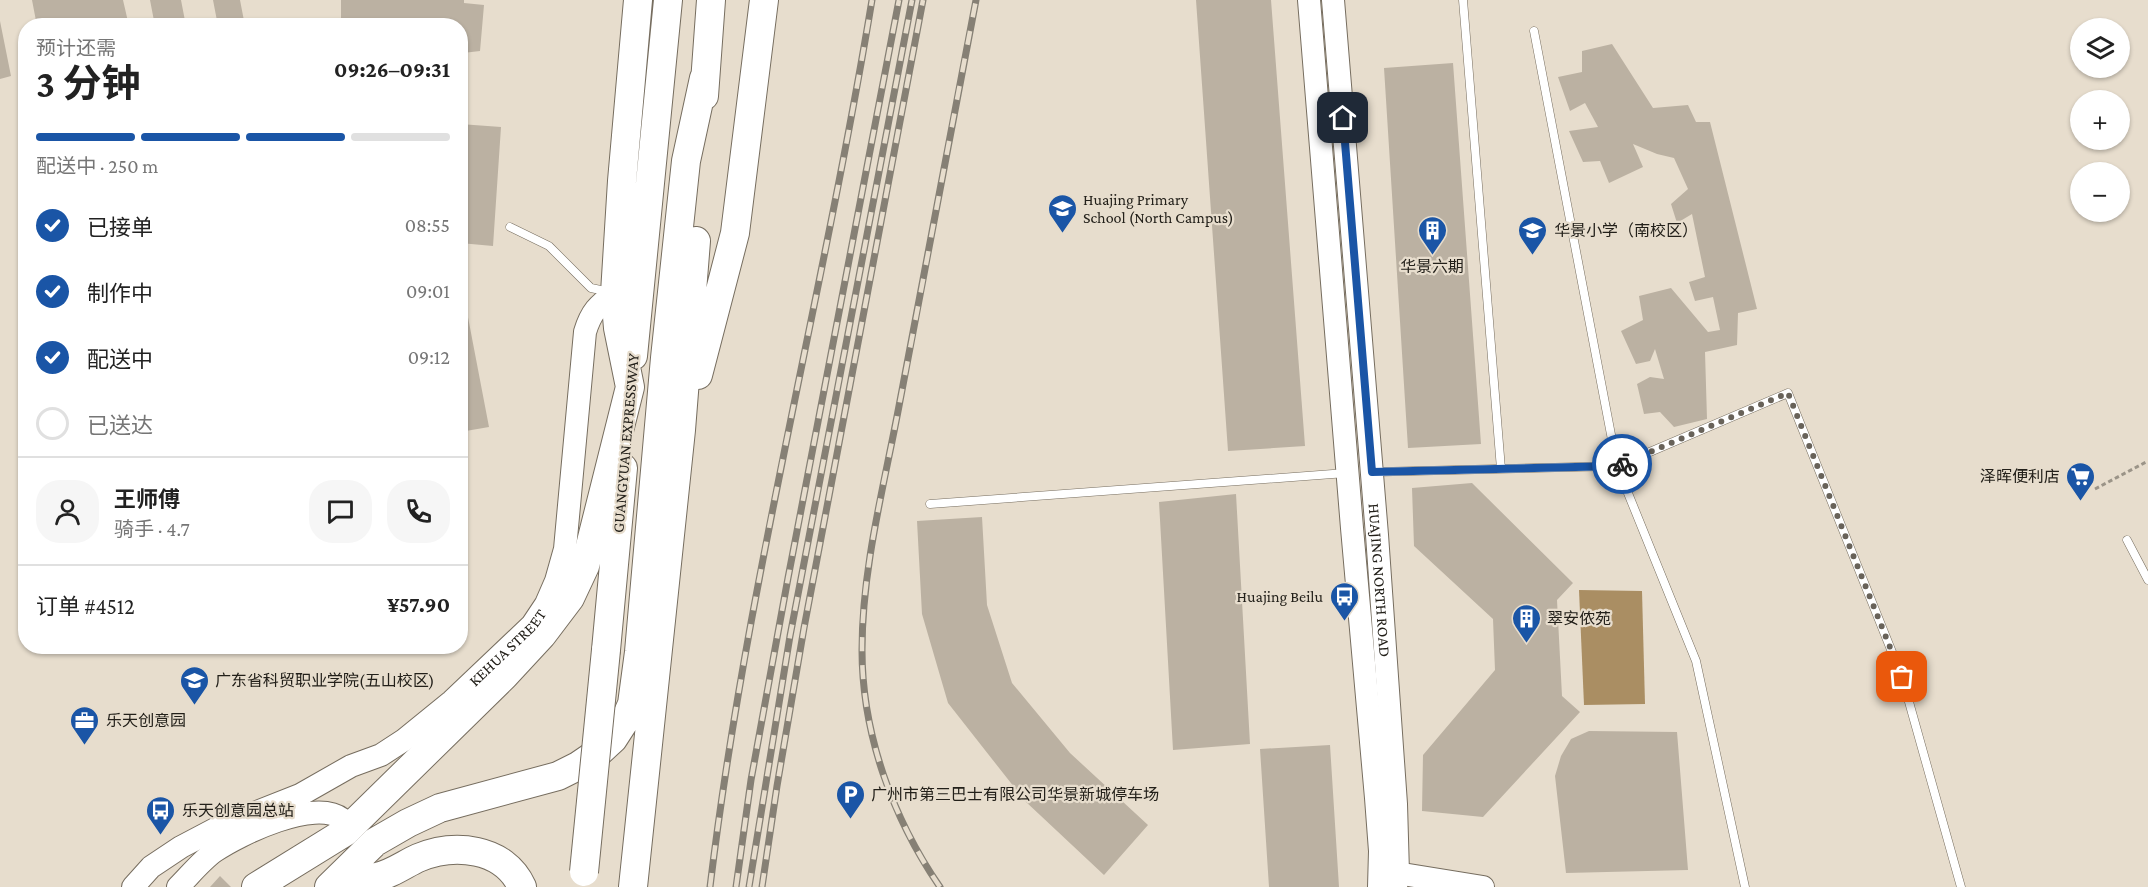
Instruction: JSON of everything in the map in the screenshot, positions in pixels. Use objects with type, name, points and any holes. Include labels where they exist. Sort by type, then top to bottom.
[{"type":"highway","points":[[256,887],[345,832],[504,676],[542,635],[570,598],[585,566],[630,387],[618,328],[615,293],[622,181],[639,0]]},
{"type":"highway","name":"GUANGYUAN EXPRESSWAY","points":[[584,879],[668,0]]},
{"type":"highway","points":[[633,887],[681,430],[704,144],[704,78],[711,0]]},
{"type":"highway","points":[[681,430],[710,333],[735,233],[764,0]]},
{"type":"highway","points":[[334,882],[375,842],[408,823],[440,808],[558,776],[578,766],[613,739],[624,722],[632,704],[639,652],[666,347],[686,160],[704,78]]},
{"type":"highway","points":[[375,842],[385,884]]},
{"type":"highway","points":[[334,882],[385,884],[420,857],[451,849],[480,851],[504,863],[522,887]]},
{"type":"street","name":"HUAJING NORTH ROAD","points":[[1309,0],[1376,798],[1388,879]]},
{"type":"street","name":"HUAJING NORTH ROAD","points":[[1334,0],[1396,804],[1388,879]]},
{"type":"street","name":"KEHUA STREET","points":[[133,887],[151,867],[181,847],[219,827],[300,795],[351,766],[389,750],[452,701],[532,625],[546,604],[556,581],[565,549],[588,320],[598,305],[615,293]]},
{"type":"street","points":[[178,887],[214,851],[264,825],[306,813],[326,811],[342,819]]},
{"type":"street","points":[[1388,879],[1484,887]]},
{"type":"lane","points":[[1463,0],[1501,469]]},
{"type":"lane","points":[[1534,31],[1617,466],[1696,661],[1745,887]]},
{"type":"lane","points":[[510,227],[549,246],[591,288],[615,293]]},
{"type":"lane","points":[[1372,472],[1617,466],[1788,393],[1902,677],[1961,887]]},
{"type":"lane","points":[[930,504],[1348,473]]},
{"type":"lane","points":[[2127,540],[2148,580]]},
{"type":"path","points":[[2095,489],[2148,461]]},
{"type":"shaded area","points":[[1579,590],[1642,591],[1645,704],[1584,705]]},
{"type":"building","points":[[32,0],[123,0],[127,18],[35,18]]},
{"type":"building","points":[[150,0],[181,0],[184,18],[153,18]]},
{"type":"building","points":[[213,0],[240,0],[243,18],[216,18]]},
{"type":"building","points":[[341,0],[464,0],[464,3],[484,5],[480,51],[468,52],[468,18],[341,18]]},
{"type":"building","points":[[1196,0],[1271,0],[1305,446],[1228,451]]},
{"type":"building","points":[[0,21],[11,76],[0,79]]},
{"type":"building","points":[[1612,44],[1653,108],[1688,105],[1696,122],[1710,122],[1757,309],[1738,313],[1737,345],[1705,352],[1707,419],[1674,427],[1660,412],[1644,414],[1637,384],[1650,377],[1664,379],[1655,349],[1650,361],[1636,364],[1621,331],[1643,320],[1639,296],[1671,288],[1708,332],[1720,330],[1713,297],[1695,301],[1689,282],[1705,277],[1692,214],[1677,223],[1671,204],[1688,189],[1674,158],[1633,144],[1643,167],[1609,183],[1600,161],[1583,162],[1569,131],[1598,127],[1585,103],[1570,111],[1558,77],[1582,72],[1582,51]]},
{"type":"building","name":"华景六期","points":[[1453,63],[1481,444],[1408,448],[1384,68]]},
{"type":"building","points":[[468,125],[501,127],[493,246],[468,244]]},
{"type":"building","points":[[468,317],[489,427],[468,431]]},
{"type":"building","name":"翠安侬苑","points":[[1472,483],[1573,583],[1557,600],[1562,696],[1580,712],[1483,817],[1422,811],[1423,755],[1495,670],[1493,619],[1414,546],[1412,488]]},
{"type":"building","points":[[1236,494],[1250,744],[1173,750],[1159,502]]},
{"type":"building","points":[[982,517],[987,605],[1012,683],[1070,753],[1148,825],[1104,875],[1025,801],[948,703],[922,614],[917,521]]},
{"type":"building","points":[[1589,731],[1677,732],[1688,870],[1566,873],[1555,776],[1561,756],[1571,739]]},
{"type":"building","points":[[1330,745],[1339,887],[1269,887],[1260,749]]},
{"type":"building","points":[[220,876],[231,887],[210,887]]},
{"type":"railway","points":[[710,887],[725,775],[764,553],[831,221],[872,0]]},
{"type":"railway","points":[[736,887],[751,780],[788,578],[899,0]]},
{"type":"railway","points":[[749,887],[790,636],[912,0]]},
{"type":"railway","points":[[762,887],[804,628],[923,0]]},
{"type":"railway","points":[[940,887],[908,833],[883,774],[874,744],[863,682],[863,619],[875,527],[976,0]]},
{"type":"way so far","points":[[1622,464],[1788,393],[1902,677]]},
{"type":"place","name":"Huajing Primary School (North Campus)","points":[[1062,234]]},
{"type":"place","name":"华景六期","points":[[1432,256]]},
{"type":"place","name":"华景小学（南校区）","points":[[1533,256]]},
{"type":"place","name":"泽晖便利店","points":[[2081,502]]},
{"type":"place","name":"Huajing Beilu","points":[[1344,622]]},
{"type":"place","name":"翠安侬苑","points":[[1526,644]]},
{"type":"place","name":"广东省科贸职业学院(五山校区)","points":[[194,706]]},
{"type":"place","name":"乐天创意园","points":[[85,746]]},
{"type":"place","name":"广州市第三巴士有限公司华景新城停车场","points":[[850,820]]},
{"type":"place","name":"乐天创意园总站","points":[[161,836]]},
{"type":"route","points":[[1343,118],[1372,472],[1617,466],[1622,464]]}]
